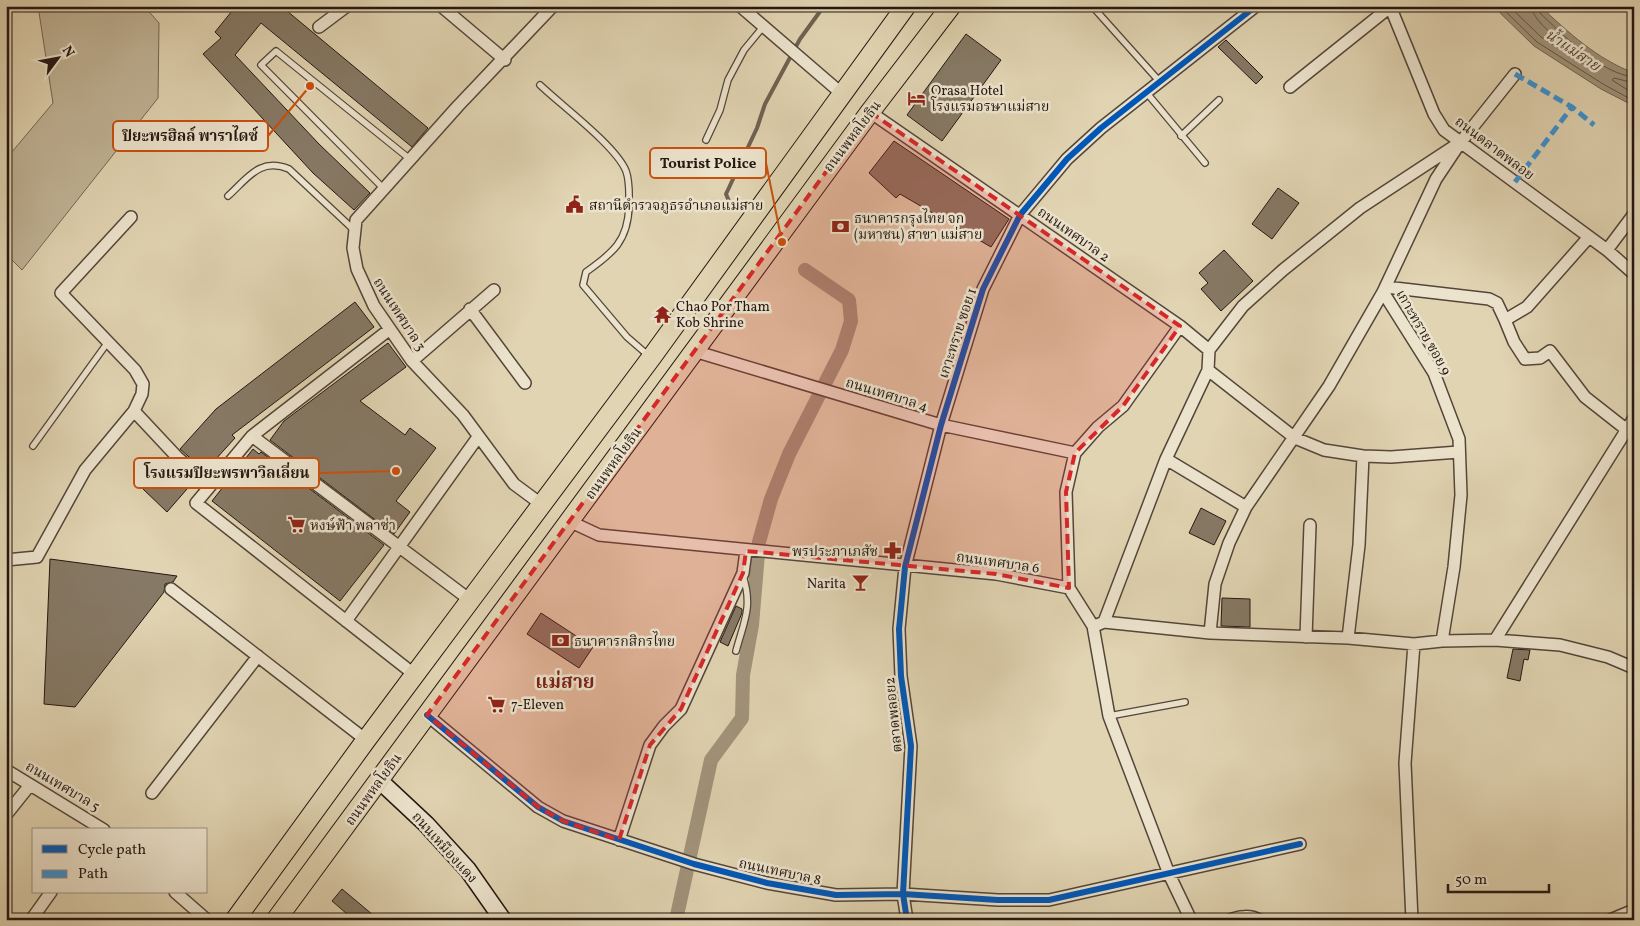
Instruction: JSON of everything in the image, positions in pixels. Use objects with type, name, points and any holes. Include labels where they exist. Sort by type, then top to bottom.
[{"type":"main road","points":[[235,920],[366,740],[651,358],[841,93],[906,6]]},
{"type":"main road","name":"ถนนพหลโยธิน","points":[[276,920],[571,522],[674,378],[870,112],[951,6]]},
{"type":"main road","points":[[651,358],[674,378]]},
{"type":"street","points":[[319,28],[348,6]]},
{"type":"street","points":[[442,6],[504,60]]},
{"type":"street","points":[[354,230],[356,220],[385,190],[458,106],[504,60],[553,6]]},
{"type":"street","name":"เกาะทราย ซอย 1","points":[[905,567],[941,426],[984,289],[1020,215],[1067,159],[1146,92],[1256,6]]},
{"type":"street","points":[[1290,87],[1390,7]]},
{"type":"street","name":"ถนนตลาดพลอย","points":[[1390,7],[1434,114],[1444,130],[1589,236],[1634,274]]},
{"type":"street","points":[[748,9],[763,28],[841,93]]},
{"type":"street","points":[[1191,920],[1169,874],[1110,716],[1099,624],[1166,460],[1208,370],[1209,350],[1243,306],[1283,270],[1360,208],[1460,143],[1515,74]]},
{"type":"street","name":"ถนนเทศบาล 2","points":[[870,112],[1180,326],[1209,350]]},
{"type":"street","name":"เกาะทราย ซอย 9","points":[[1442,641],[1454,567],[1461,496],[1459,439],[1434,374],[1385,289],[1436,179],[1460,143]]},
{"type":"street","points":[[1426,164],[1436,179]]},
{"type":"street","points":[[1607,250],[1634,214]]},
{"type":"street","points":[[6,560],[37,557],[85,470],[134,411],[142,394],[143,384],[135,370],[61,293],[131,217]]},
{"type":"street","name":"ถนนเทศบาล 3","points":[[354,230],[354,248],[362,284],[390,329],[412,361],[463,415],[514,484],[542,504]]},
{"type":"street","points":[[1505,320],[1527,307],[1589,236]]},
{"type":"street","points":[[1210,632],[1215,584],[1229,543],[1246,507],[1295,438],[1358,339],[1385,289],[1489,299],[1497,303],[1514,342],[1525,359],[1540,358],[1550,351],[1585,397],[1627,430]]},
{"type":"street","points":[[412,361],[494,290]]},
{"type":"street","points":[[470,309],[525,383]]},
{"type":"street","points":[[1180,326],[1123,406],[1098,427],[1075,453],[1066,492],[1069,588],[1099,624],[1210,632],[1348,638],[1414,644],[1442,641],[1495,640],[1560,645],[1608,657],[1634,668]]},
{"type":"street","points":[[390,329],[252,436],[196,503],[415,675]]},
{"type":"street","name":"ถนนเทศบาล 4","points":[[694,351],[941,426],[1075,453]]},
{"type":"street","points":[[1208,370],[1295,438],[1324,450],[1363,456],[1391,457],[1459,452]]},
{"type":"street","points":[[134,411],[178,458],[212,485]]},
{"type":"street","points":[[1495,640],[1634,418]]},
{"type":"street","points":[[252,436],[470,600]]},
{"type":"street","points":[[346,621],[478,437]]},
{"type":"street","points":[[1348,638],[1359,545],[1363,456]]},
{"type":"street","points":[[1166,460],[1246,507]]},
{"type":"street","name":"ถนนเทศบาล 6","points":[[571,522],[599,535],[905,567],[996,574],[1069,588]]},
{"type":"street","points":[[1306,637],[1310,524]]},
{"type":"street","points":[[618,840],[650,745],[664,726],[681,709],[743,573],[746,551]]},
{"type":"street","name":"ตลาดพลอย2","points":[[905,567],[899,629],[901,676],[911,746],[902,894],[906,920]]},
{"type":"street","points":[[171,589],[366,740]]},
{"type":"street","points":[[1412,920],[1405,763],[1414,644]]},
{"type":"street","points":[[152,793],[258,656]]},
{"type":"street","name":"ถนนเทศบาล 8","points":[[427,715],[538,807],[563,821],[694,864],[767,883],[836,895],[902,894],[998,900],[1049,900],[1300,844]]},
{"type":"street","name":"ถนนเทศบาล 5","points":[[6,770],[100,828]]},
{"type":"street","name":"ถนนเหมืองแดง","points":[[380,780],[426,824],[468,870],[503,920]]},
{"type":"street","points":[[6,815],[30,784]]},
{"type":"street","points":[[31,920],[50,894]]},
{"type":"street","points":[[178,894],[207,920]]},
{"type":"street","points":[[1610,920],[1634,910]]},
{"type":"street","points":[[1230,920],[1237,917],[1259,920]]},
{"type":"lane","points":[[1092,6],[1160,82]]},
{"type":"lane","points":[[706,140],[720,110],[728,80],[744,50],[763,28]]},
{"type":"lane","points":[[385,190],[261,65],[276,51],[411,160]]},
{"type":"lane","points":[[540,85],[611,150],[626,172],[629,193],[628,221],[623,238],[603,260],[586,272],[583,285],[627,337],[651,358]]},
{"type":"lane","points":[[1146,92],[1205,163]]},
{"type":"lane","points":[[1181,136],[1219,100]]},
{"type":"lane","points":[[228,196],[265,165],[279,165],[288,169],[354,230]]},
{"type":"lane","points":[[34,446],[108,342]]},
{"type":"lane","points":[[736,651],[749,603],[749,594],[743,573]]},
{"type":"lane","points":[[1110,716],[1185,702]]},
{"type":"highlighted area","points":[[870,112],[1180,326],[1123,406],[1075,453],[1066,492],[1069,588],[996,574],[746,551],[743,573],[681,709],[650,745],[619,840],[563,821],[538,807],[427,715]]},
{"type":"shaded area","points":[[38,6],[144,6],[159,23],[158,98],[22,270],[6,254],[6,159],[53,103]]},
{"type":"water","name":"น้ำแม่สาย","points":[[1493,6],[1540,6],[1596,53],[1634,73],[1634,106],[1601,89],[1534,46]]},
{"type":"building","points":[[236,6],[281,6],[428,128],[412,147],[261,23],[235,55],[319,144],[370,193],[354,210],[313,173],[203,54],[221,38],[215,32]]},
{"type":"building","points":[[966,34],[1001,60],[942,141],[907,115]]},
{"type":"building","points":[[1226,40],[1263,77],[1256,84],[1218,47]]},
{"type":"building","points":[[894,141],[1009,219],[991,247],[900,194],[896,198],[869,173]]},
{"type":"building","points":[[1278,188],[1299,203],[1272,239],[1252,224]]},
{"type":"building","points":[[1224,250],[1253,281],[1221,311],[1201,289],[1208,283],[1199,273]]},
{"type":"building","points":[[355,302],[374,327],[232,435],[235,438],[205,471],[180,449],[216,409]]},
{"type":"building","points":[[388,343],[406,367],[360,401],[405,435],[410,428],[436,448],[396,501],[410,512],[394,534],[270,440],[284,421]]},
{"type":"building","name":"หงษ์ฟ้า พลาซ่า","points":[[253,449],[259,454],[261,452],[384,545],[340,601],[212,501]]},
{"type":"building","points":[[169,460],[194,481],[167,512],[143,489]]},
{"type":"building","points":[[1201,508],[1226,521],[1214,545],[1189,533]]},
{"type":"building","points":[[50,559],[177,576],[173,582],[165,584],[164,592],[75,707],[44,704]]},
{"type":"building","points":[[1222,598],[1250,599],[1250,627],[1221,626]]},
{"type":"building","points":[[736,606],[742,609],[742,613],[728,646],[720,642]]},
{"type":"building","name":"ธนาคารกสิกรไทย","points":[[541,613],[593,647],[579,668],[527,634]]},
{"type":"building","points":[[1513,649],[1530,650],[1528,660],[1524,659],[1520,681],[1507,678]]},
{"type":"building","points":[[342,889],[379,920],[354,920],[332,901]]},
{"type":"waterway","points":[[731,206],[726,194],[757,128],[765,104],[800,39],[824,6]]},
{"type":"waterway","points":[[676,920],[711,760],[742,718],[743,675],[752,625],[759,542],[771,499],[789,454],[842,350],[851,321],[849,300],[805,270]]},
{"type":"marked path","points":[[1515,74],[1572,107],[1594,125]]},
{"type":"marked path","points":[[1515,182],[1572,107]]},
{"type":"cycle path","points":[[907,920],[903,894],[911,746],[901,676],[899,629],[905,567],[941,425],[983,289],[1020,215],[1067,159],[1101,128],[1256,6]]},
{"type":"cycle path","points":[[427,715],[538,807],[563,821],[694,864],[767,883],[836,895],[903,894],[998,900],[1049,900],[1300,844]]},
{"type":"place","name":"ปิยะพรฮิลล์ พาราไดซ์","points":[[310,86]]},
{"type":"place","name":"Orasa Hotel โรงแรมอรษาแม่สาย","points":[[917,98]]},
{"type":"place","name":"สถานีตำรวจภูธรอำเภอแม่สาย","points":[[575,205]]},
{"type":"place","name":"ธนาคารกรุงไทย จก (มหาชน) สาขา แม่สาย","points":[[840,226]]},
{"type":"place","name":"Tourist Police","points":[[782,242]]},
{"type":"place","name":"Chao Por Tham Kob Shrine","points":[[662,314]]},
{"type":"place","name":"โรงแรมปิยะพรพาวิลเลี่ยน","points":[[396,471]]},
{"type":"place","name":"หงษ์ฟ้า พลาซ่า","points":[[296,525]]},
{"type":"place","name":"พรประภาเภสัช","points":[[892,551]]},
{"type":"place","name":"Narita","points":[[860,583]]},
{"type":"place","name":"ธนาคารกสิกรไทย","points":[[560,641]]},
{"type":"place","name":"7-Eleven","points":[[497,704]]},
{"type":"district","name":"แม่สาย","points":[[565,681]]}]
